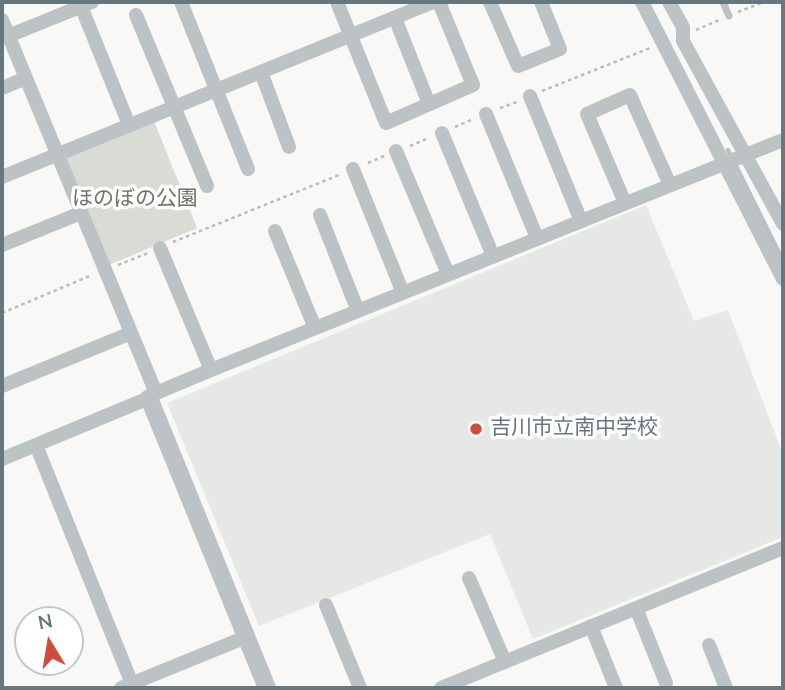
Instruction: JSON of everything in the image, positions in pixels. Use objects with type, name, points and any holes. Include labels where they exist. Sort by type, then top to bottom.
[{"type":"street","points":[[181,2],[248,170]]},
{"type":"street","points":[[337,2],[386,123],[473,85],[439,2]]},
{"type":"street","points":[[2,177],[433,2]]},
{"type":"street","points":[[490,2],[518,66],[560,49],[541,2]]},
{"type":"street","points":[[642,2],[663,43],[735,159],[755,169],[783,224]]},
{"type":"street","points":[[669,2],[683,27],[683,41],[735,159],[783,279]]},
{"type":"street","points":[[8,36],[86,4],[129,125]]},
{"type":"street","points":[[136,15],[207,187]]},
{"type":"street","points":[[395,18],[429,104]]},
{"type":"street","points":[[2,20],[131,334],[152,396],[267,688]]},
{"type":"street","points":[[261,72],[289,147]]},
{"type":"street","points":[[2,88],[26,78]]},
{"type":"street","points":[[625,203],[587,114],[630,95],[670,185]]},
{"type":"street","points":[[530,96],[580,221]]},
{"type":"street","points":[[486,114],[537,238]]},
{"type":"street","points":[[442,132],[493,256]]},
{"type":"street","points":[[2,459],[211,370],[783,140]]},
{"type":"street","points":[[396,151],[448,274]]},
{"type":"street","points":[[352,169],[403,293]]},
{"type":"street","points":[[2,246],[81,213]]},
{"type":"street","points":[[320,215],[358,311]]},
{"type":"street","points":[[275,231],[315,328]]},
{"type":"street","points":[[160,248],[211,370]]},
{"type":"street","points":[[2,386],[131,334]]},
{"type":"street","points":[[36,445],[127,686],[246,637]]},
{"type":"street","points":[[441,688],[783,548]]},
{"type":"street","points":[[469,578],[505,662]]},
{"type":"street","points":[[326,605],[360,688]]},
{"type":"street","points":[[636,608],[666,683]]},
{"type":"street","points":[[591,626],[616,688]]},
{"type":"street","points":[[709,645],[726,688]]},
{"type":"lane","points":[[723,2],[729,16]]},
{"type":"path","points":[[2,313],[663,43]]},
{"type":"shaded area","name":"吉川市立南中学校","points":[[646,205],[694,321],[728,310],[783,455],[783,537],[533,639],[490,534],[259,626],[167,403]]},
{"type":"green space","name":"ほのぼの公園","points":[[154,121],[197,228],[109,265],[67,159],[71,153]]},
{"type":"waterway","points":[[728,150],[783,261]]},
{"type":"place","name":"吉川市立南中学校","points":[[476,429]]}]
